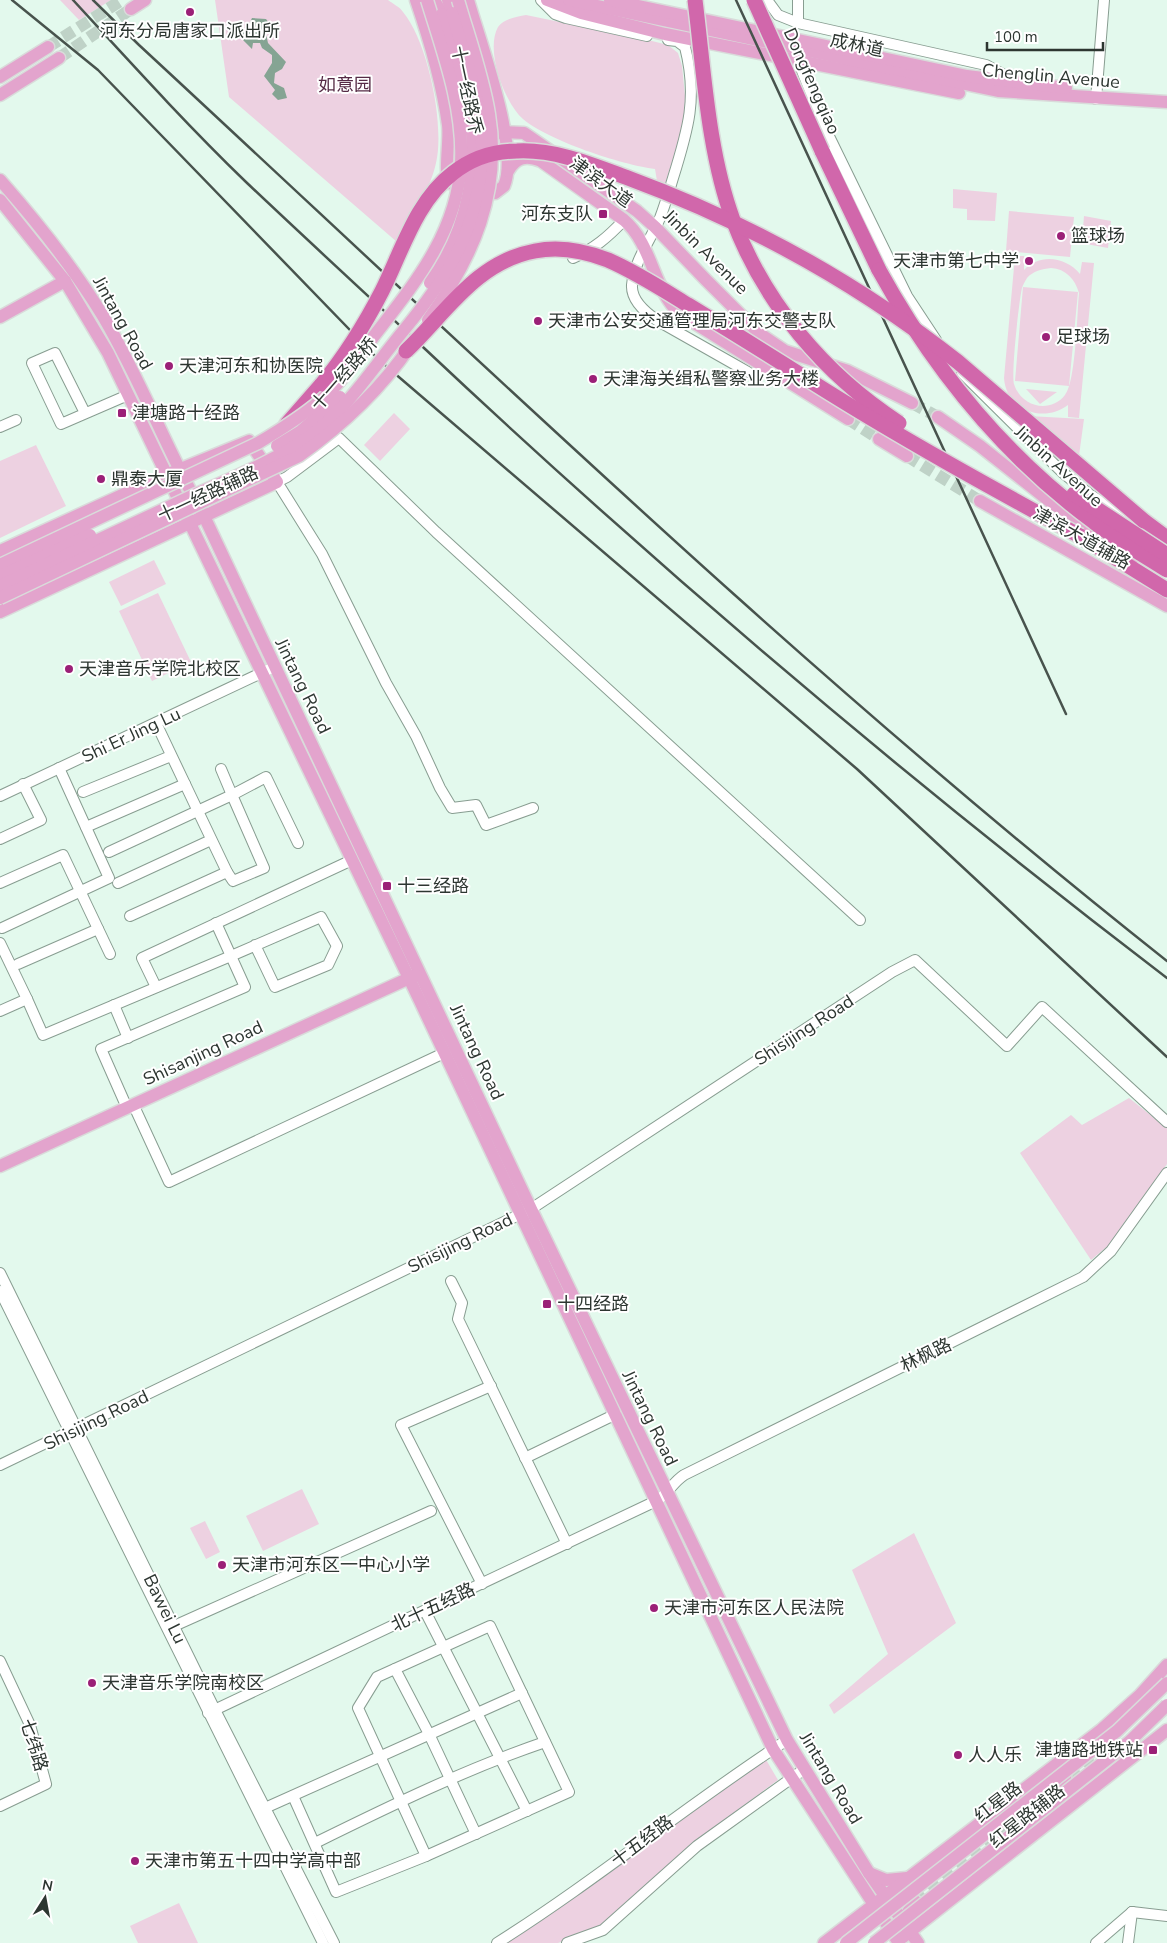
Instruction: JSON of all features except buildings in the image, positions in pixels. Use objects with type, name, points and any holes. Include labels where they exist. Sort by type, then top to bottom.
[{"type":"highway","points":[[695,0],[712,131],[733,220],[751,260],[778,305],[814,352],[841,379],[880,411],[1081,531]]},
{"type":"highway","name":"Dongfengqiao","points":[[754,0],[822,151],[879,270]]},
{"type":"highway","points":[[285,426],[341,361],[376,302],[417,218],[439,186],[466,164],[486,155],[518,150],[546,153],[604,169],[725,217],[849,285],[932,341],[1167,540]]},
{"type":"highway","points":[[406,351],[432,326],[462,291],[490,268],[508,259],[547,249],[565,249],[593,255],[652,283],[925,449],[1081,531]]},
{"type":"highway","name":"Jinbin Avenue","points":[[879,270],[906,318],[942,372],[968,405],[1046,483],[1094,522],[1167,570]]},
{"type":"highway","points":[[1004,441],[1091,506],[1167,554]]},
{"type":"highway","name":"Jinbin Avenue","points":[[1081,531],[1167,590]]},
{"type":"main road","points":[[131,9],[145,0]]},
{"type":"main road","points":[[434,0],[447,14]]},
{"type":"main road","points":[[438,0],[447,14]]},
{"type":"main road","points":[[447,14],[448,0]]},
{"type":"main road","points":[[447,14],[458,0]]},
{"type":"main road","points":[[0,598],[299,456],[341,425],[360,407],[406,351],[444,297],[468,257],[486,209],[492,174],[492,133],[489,113],[458,0]]},
{"type":"main road","points":[[419,1],[445,105],[449,142],[447,173],[450,184],[455,188],[479,193],[495,192],[504,186],[508,171],[505,132],[468,0]]},
{"type":"main road","points":[[547,0],[581,14],[660,36],[971,94],[998,91]]},
{"type":"main road","name":"成林道","points":[[569,0],[998,91]]},
{"type":"main road","name":"成林道","points":[[610,0],[934,69],[1020,84]]},
{"type":"main road","points":[[647,0],[944,64],[1020,84]]},
{"type":"main road","name":"十一经路乔","points":[[0,565],[258,442],[285,426],[322,399],[348,371],[427,266],[447,229],[453,210],[461,164],[461,141],[454,96],[419,1]]},
{"type":"main road","name":"十一经路桥","points":[[0,576],[242,464],[280,444],[300,432],[329,408],[373,358],[444,263],[465,213],[473,160],[471,122],[447,14]]},
{"type":"main road","name":"十一经路桥","points":[[0,586],[238,475],[296,445],[323,425],[364,382],[447,274],[464,242],[474,211],[481,172],[481,126],[476,100],[447,14]]},
{"type":"main road","points":[[0,77],[48,47]]},
{"type":"main road","points":[[0,95],[59,58]]},
{"type":"main road","name":"Chenglin Avenue","points":[[1020,84],[1096,95],[1167,102]]},
{"type":"main road","name":"Chenglin Avenue","points":[[998,91],[1096,95],[1167,95]]},
{"type":"main road","name":"Jinbin Avenue","points":[[498,107],[507,121],[637,211],[655,226],[760,334],[785,351],[848,371],[912,403]]},
{"type":"main road","points":[[449,142],[505,132],[524,133]]},
{"type":"main road","name":"津滨大道","points":[[508,171],[521,158],[534,158],[541,161],[624,220],[630,225],[645,249],[661,290],[680,314],[848,420]]},
{"type":"main road","name":"Jintang Road","points":[[0,180],[58,249],[128,395],[172,472],[204,516],[274,667],[411,975]]},
{"type":"main road","name":"Jintang Road","points":[[0,200],[71,278],[114,336],[172,472],[190,521],[352,860],[411,975],[426,999],[526,1211],[616,1414],[773,1749],[863,1887],[902,1920]]},
{"type":"main road","points":[[0,317],[71,278]]},
{"type":"main road","name":"Jinbin Avenue","points":[[938,417],[980,446],[1081,531]]},
{"type":"main road","points":[[879,440],[908,456]]},
{"type":"main road","name":"十一经路辅路","points":[[0,551],[172,472],[249,441],[276,482],[0,612]]},
{"type":"main road","name":"津滨大道辅路","points":[[980,501],[1167,606]]},
{"type":"main road","points":[[1081,531],[1167,583]]},
{"type":"main road","name":"Shisanjing Road","points":[[0,1158],[128,1102],[379,987],[411,975]]},
{"type":"main road","points":[[379,987],[403,989],[426,999]]},
{"type":"main road","name":"Jintang Road","points":[[426,999],[444,1052],[668,1493],[787,1740],[803,1770],[869,1873],[878,1901],[901,1940],[919,1943]]},
{"type":"main road","name":"Shisanjing Road","points":[[0,1166],[128,1102]]},
{"type":"main road","name":"红星路辅路","points":[[824,1943],[1075,1751],[1124,1709],[1167,1665]]},
{"type":"main road","name":"红星路","points":[[846,1943],[1117,1732],[1167,1683]]},
{"type":"main road","name":"红星路","points":[[874,1943],[1129,1742],[1167,1705]]},
{"type":"main road","points":[[1094,1786],[1167,1721]]},
{"type":"main road","name":"红星路辅路","points":[[901,1940],[1167,1730]]},
{"type":"main road","points":[[1059,1786],[1065,1778],[1068,1762],[1075,1751]]},
{"type":"main road","points":[[869,1873],[890,1880],[911,1876]]},
{"type":"main road","points":[[901,1940],[902,1920],[915,1901]]},
{"type":"main road","points":[[902,1920],[917,1920],[933,1913]]},
{"type":"main road","points":[[919,1943],[922,1930],[933,1913]]},
{"type":"street","points":[[541,0],[555,14],[566,18],[660,36],[677,41],[686,47],[690,64],[691,105],[685,139],[660,218],[645,249],[632,286],[634,297],[648,314],[748,372]]},
{"type":"street","points":[[767,0],[778,15],[798,23],[986,65],[1020,84]]},
{"type":"street","points":[[798,0],[798,23]]},
{"type":"street","points":[[1096,95],[1104,0]]},
{"type":"street","points":[[798,61],[807,86],[907,296],[928,330],[968,380],[1062,472],[1121,515],[1167,540]]},
{"type":"street","points":[[807,86],[810,72],[817,67],[825,66]]},
{"type":"street","points":[[572,258],[588,251],[607,238],[624,220]]},
{"type":"street","points":[[86,414],[56,353],[32,363],[61,424],[86,414],[128,395]]},
{"type":"street","points":[[0,427],[16,420]]},
{"type":"street","points":[[532,808],[486,825],[476,805],[452,808],[440,788],[416,736],[386,683],[322,554],[276,482],[287,477],[339,438],[444,538],[860,920]]},
{"type":"street","name":"Shi Er Jing Lu","points":[[0,796],[274,667]]},
{"type":"street","points":[[156,723],[211,840],[233,881],[264,868],[221,769]]},
{"type":"street","points":[[83,792],[172,756]]},
{"type":"street","points":[[2,928],[109,878],[59,768]]},
{"type":"street","points":[[109,852],[198,812],[266,777],[298,843]]},
{"type":"street","points":[[0,839],[41,820],[23,784]]},
{"type":"street","points":[[86,827],[185,784]]},
{"type":"street","points":[[118,883],[211,840]]},
{"type":"street","points":[[0,883],[63,855],[110,954]]},
{"type":"street","points":[[156,987],[142,958],[352,860]]},
{"type":"street","points":[[130,916],[227,872]]},
{"type":"street","points":[[0,943],[43,1035],[231,956],[255,945],[321,917],[337,946],[328,965],[275,987],[255,945]]},
{"type":"street","points":[[216,923],[245,987],[101,1049],[169,1182],[444,1052]]},
{"type":"street","points":[[9,965],[98,929]]},
{"type":"street","name":"Shisijing Road","points":[[0,1465],[526,1211],[892,972],[915,960],[1007,1046],[1042,1007],[1167,1122]]},
{"type":"street","points":[[0,1010],[27,999]]},
{"type":"street","points":[[114,1005],[128,1038]]},
{"type":"street","name":"林枫路","points":[[656,1500],[668,1493],[674,1481],[684,1475],[1083,1277],[1111,1251],[1167,1173]]},
{"type":"street","name":"Bawei Lu","points":[[0,1273],[73,1431],[212,1711],[323,1943]]},
{"type":"street","points":[[451,1281],[462,1303],[458,1319],[567,1544]]},
{"type":"street","name":"Bawei Lu","points":[[0,1290],[174,1626],[212,1711],[265,1808],[334,1943]]},
{"type":"street","points":[[482,1584],[401,1425],[490,1386]]},
{"type":"street","points":[[525,1458],[616,1414]]},
{"type":"street","name":"北十五经路","points":[[212,1711],[567,1544],[656,1500]]},
{"type":"street","points":[[174,1626],[431,1511]]},
{"type":"street","points":[[425,1611],[527,1811]]},
{"type":"street","points":[[293,1796],[336,1892],[426,1856],[569,1792],[490,1626],[377,1677],[358,1708],[426,1856]]},
{"type":"street","name":"七纬路","points":[[0,1661],[30,1725],[46,1784],[0,1806]]},
{"type":"street","points":[[395,1669],[430,1734],[476,1834]]},
{"type":"street","points":[[265,1808],[522,1693]]},
{"type":"street","name":"十五经路","points":[[497,1943],[535,1919],[690,1805],[787,1740]]},
{"type":"street","points":[[315,1843],[401,1801],[500,1758],[545,1742]]},
{"type":"street","points":[[567,1943],[603,1930],[697,1846],[803,1770]]},
{"type":"street","points":[[1096,1943],[1132,1912],[1167,1916]]},
{"type":"street","points":[[1128,1943],[1132,1912]]},
{"type":"green space","points":[[60,0],[111,0],[79,20]]},
{"type":"green space","name":"如意园","points":[[215,0],[388,0],[402,10],[412,26],[427,63],[436,106],[438,147],[436,163],[429,184],[397,242],[229,97]]},
{"type":"green space","points":[[526,15],[668,45],[678,53],[682,66],[685,96],[684,125],[665,184],[657,181],[655,169],[605,157],[567,143],[534,127],[516,111],[509,101],[498,75],[495,62],[495,37],[501,24],[511,18]]},
{"type":"green space","points":[[953,189],[997,193],[995,221],[967,220],[967,209],[953,208]]},
{"type":"green space","points":[[1009,211],[1074,217],[1070,257],[1006,251]]},
{"type":"green space","points":[[1084,216],[1111,221],[1108,248],[1086,244],[1082,241]]},
{"type":"green space","points":[[1015,256],[1024,256],[1024,270],[1038,261],[1053,259],[1068,264],[1080,274],[1082,262],[1094,263],[1079,418],[1068,417],[1068,405],[1058,411],[1048,413],[1027,411],[1011,398],[1006,389],[1004,378]],"holes":[[[1044,269],[1056,269],[1069,276],[1075,283],[1079,293],[1077,331],[1069,388],[1059,401],[1052,405],[1044,406],[1029,403],[1018,392],[1013,378],[1014,353],[1022,288],[1027,278],[1032,274]]]},
{"type":"green space","name":"足球场","points":[[1023,287],[1078,292],[1069,386],[1015,381]]},
{"type":"green space","points":[[1026,389],[1057,392],[1040,404]]},
{"type":"green space","points":[[394,413],[410,429],[380,461],[364,445]]},
{"type":"green space","points":[[1028,416],[1084,419],[1078,463]]},
{"type":"green space","points":[[36,445],[66,506],[0,538],[0,461]]},
{"type":"green space","points":[[154,560],[166,584],[121,606],[109,582]]},
{"type":"green space","points":[[158,593],[191,662],[152,681],[119,611]]},
{"type":"green space","points":[[1129,1098],[1167,1128],[1167,1164],[1109,1245],[1091,1260],[1020,1153],[1071,1115],[1082,1125]]},
{"type":"green space","points":[[302,1489],[319,1524],[263,1551],[246,1516]]},
{"type":"green space","points":[[205,1521],[220,1552],[206,1559],[190,1528]]},
{"type":"green space","points":[[914,1533],[956,1623],[834,1714],[829,1705],[888,1654],[852,1570]]},
{"type":"green space","points":[[765,1758],[778,1780],[693,1843],[601,1927],[558,1943],[496,1943]]},
{"type":"green space","points":[[179,1903],[198,1943],[138,1943],[130,1926]]},
{"type":"shaded area","points":[[252,18],[266,19],[269,23],[266,34],[268,43],[286,62],[282,69],[275,73],[274,83],[284,88],[287,98],[278,100],[272,94],[275,90],[264,76],[272,63],[272,55],[262,48],[260,43],[253,43],[252,49],[243,40],[243,30],[251,31],[247,28]]},
{"type":"tunnel","points":[[48,47],[122,0]]},
{"type":"tunnel","points":[[59,58],[131,9]]},
{"type":"tunnel","points":[[912,403],[938,417]]},
{"type":"tunnel","points":[[848,419],[879,439]]},
{"type":"tunnel","points":[[907,456],[980,501]]},
{"type":"tunnel","points":[[915,1901],[1112,1741]]},
{"type":"railway","points":[[12,0],[98,70],[379,360],[857,769],[1167,1057]]},
{"type":"railway","points":[[73,0],[137,70],[246,182],[513,431],[604,513],[881,751],[975,828],[1167,978]]},
{"type":"railway","points":[[93,0],[517,396],[772,628],[1033,853],[1167,961]]},
{"type":"railway","points":[[736,0],[1066,714]]},
{"type":"place","name":"河东分局唐家口派出所","points":[[190,12]]},
{"type":"place","name":"河东支队","points":[[603,214]]},
{"type":"place","name":"篮球场","points":[[1061,236]]},
{"type":"place","name":"天津市第七中学","points":[[1029,261]]},
{"type":"place","name":"天津市公安交通管理局河东交警支队","points":[[538,321]]},
{"type":"place","name":"足球场","points":[[1046,337]]},
{"type":"place","name":"天津河东和协医院","points":[[169,366]]},
{"type":"place","name":"天津海关缉私警察业务大楼","points":[[593,379]]},
{"type":"place","name":"津塘路十经路","points":[[122,413]]},
{"type":"place","name":"鼎泰大厦","points":[[101,479]]},
{"type":"place","name":"天津音乐学院北校区","points":[[69,669]]},
{"type":"place","name":"十三经路","points":[[387,886]]},
{"type":"place","name":"十四经路","points":[[547,1304]]},
{"type":"place","name":"天津市河东区一中心小学","points":[[222,1565]]},
{"type":"place","name":"天津市河东区人民法院","points":[[654,1608]]},
{"type":"place","name":"天津音乐学院南校区","points":[[92,1683]]},
{"type":"place","name":"津塘路地铁站","points":[[1153,1750]]},
{"type":"place","name":"人人乐","points":[[958,1755]]},
{"type":"place","name":"天津市第五十四中学高中部","points":[[135,1861]]}]
